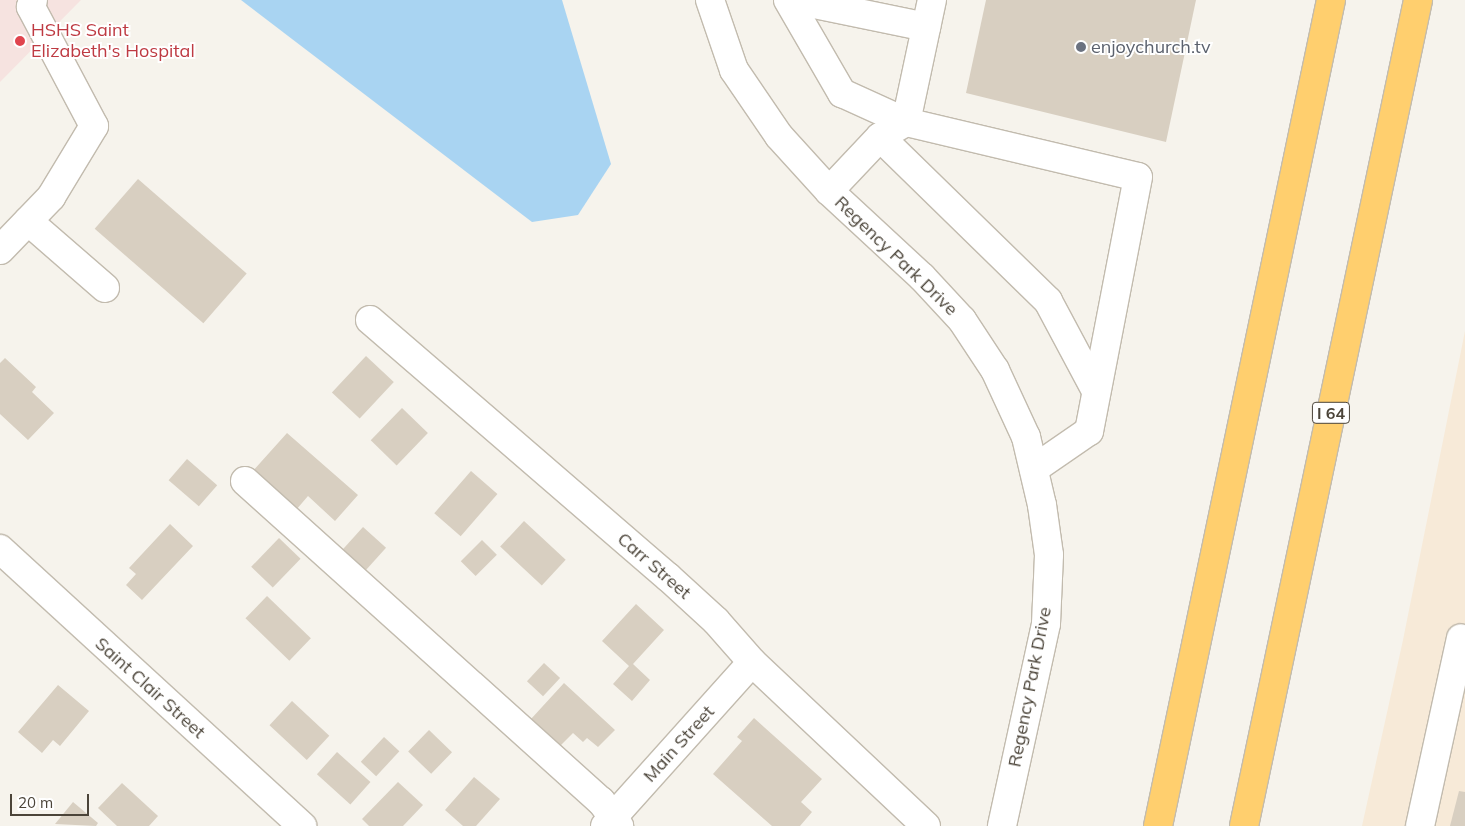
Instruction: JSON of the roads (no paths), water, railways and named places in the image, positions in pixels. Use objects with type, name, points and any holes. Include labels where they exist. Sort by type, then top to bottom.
[{"type":"highway","points":[[1158,826],[1331,0]]},
{"type":"highway","name":"I 64","points":[[1244,826],[1418,0]]},
{"type":"street","name":"Regency Park Drive","points":[[710,0],[734,70],[779,136],[829,191],[922,277],[962,320],[995,370],[1026,437],[1034,469],[1049,555],[1046,624],[1002,826]]},
{"type":"street","points":[[788,0],[842,92],[906,122],[1138,177],[1089,431],[1034,469]]},
{"type":"street","points":[[795,0],[926,27]]},
{"type":"street","points":[[829,191],[880,137],[906,122],[932,0]]},
{"type":"street","points":[[0,250],[51,197],[94,126],[32,4]]},
{"type":"street","points":[[880,137],[1048,301],[1096,391]]},
{"type":"street","points":[[28,221],[105,288]]},
{"type":"street","name":"Carr Street","points":[[370,320],[668,577],[716,621],[752,662],[926,826]]},
{"type":"street","points":[[245,482],[601,801],[612,824]]},
{"type":"street","name":"Saint Clair Street","points":[[0,549],[302,826]]},
{"type":"street","points":[[1420,826],[1461,638]]},
{"type":"street","name":"Main Street","points":[[612,824],[752,662]]},
{"type":"water","points":[[241,0],[562,0],[611,164],[578,215],[532,222]]},
{"type":"place","name":"HSHS Saint Elizabeth's Hospital","points":[[20,41]]},
{"type":"place","name":"enjoychurch.tv","points":[[1081,47]]}]
